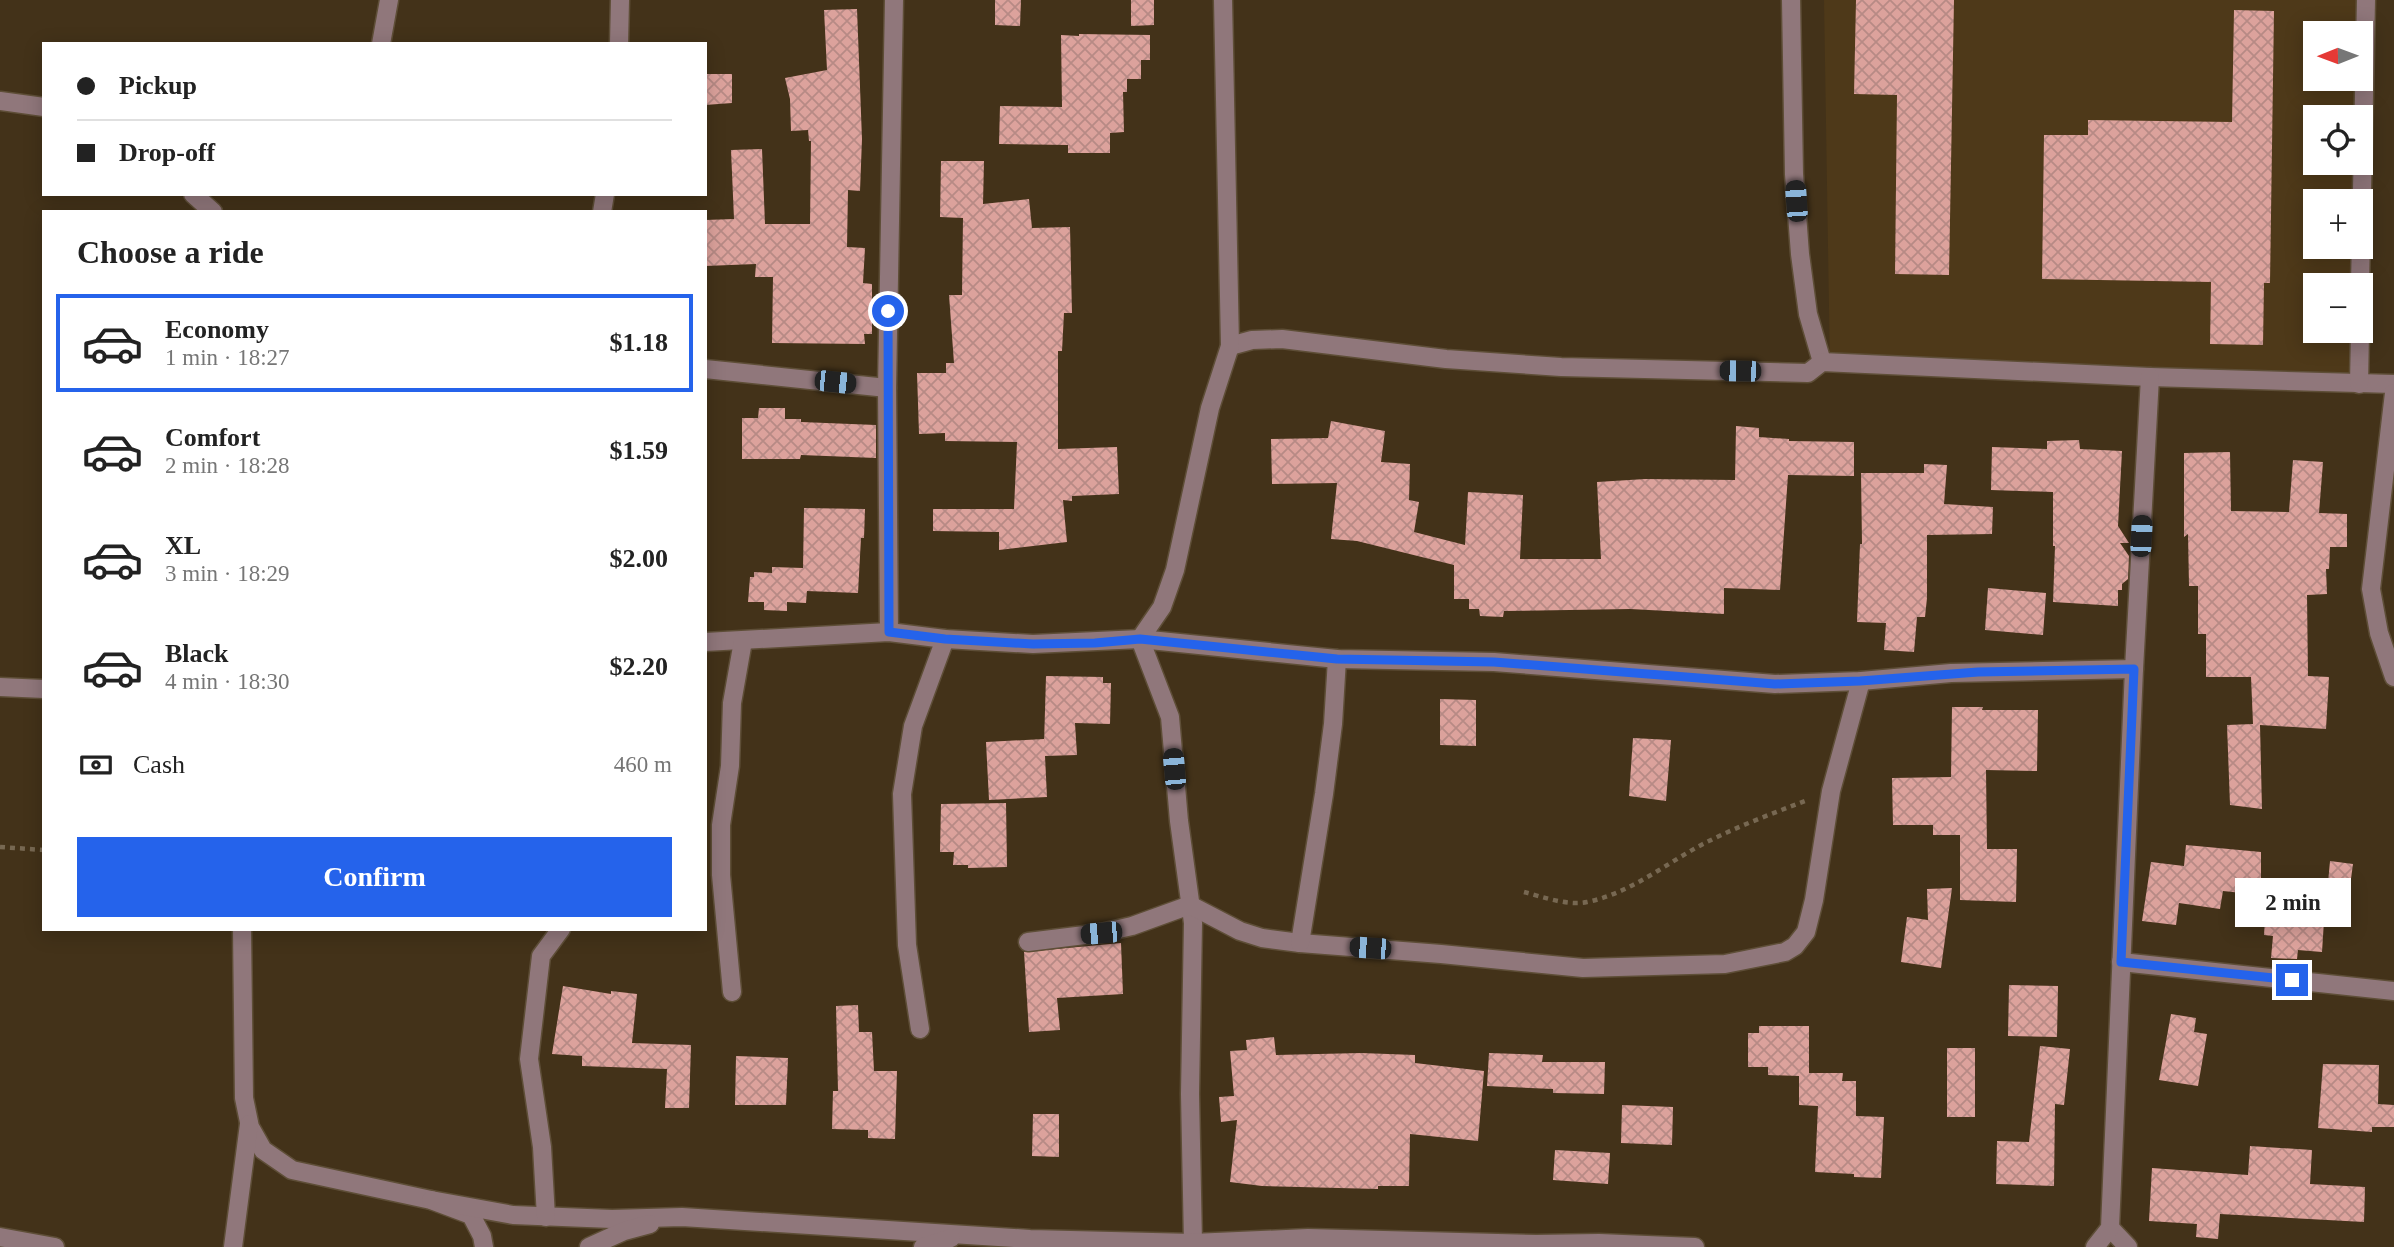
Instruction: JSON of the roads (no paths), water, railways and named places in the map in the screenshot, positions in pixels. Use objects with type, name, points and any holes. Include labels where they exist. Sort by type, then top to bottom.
[{"type":"street","points":[[381,42],[389,0]]},
{"type":"street","points":[[619,42],[621,0]]},
{"type":"street","points":[[889,632],[887,388],[894,0]]},
{"type":"street","points":[[1140,639],[1162,607],[1175,570],[1210,408],[1230,346],[1223,0]]},
{"type":"street","points":[[1791,0],[1794,174],[1800,254],[1808,314],[1822,362]]},
{"type":"street","points":[[2360,273],[2365,0]]},
{"type":"street","points":[[0,101],[42,107]]},
{"type":"street","points":[[195,196],[211,210]]},
{"type":"street","points":[[1230,346],[1252,340],[1282,339],[1446,359],[1561,367],[1808,373],[1822,362],[2150,377],[2394,384]]},
{"type":"street","points":[[2359,384],[2360,343]]},
{"type":"street","points":[[707,369],[887,388]]},
{"type":"street","points":[[2095,1247],[2110,1228],[2134,669],[2150,377]]},
{"type":"street","points":[[2394,393],[2371,589],[2379,633],[2394,677]]},
{"type":"street","points":[[707,642],[889,632],[945,639],[1033,644],[1140,639],[1337,659],[1494,662],[1775,684],[1860,681],[1964,672],[2134,669]]},
{"type":"street","points":[[920,1028],[907,945],[902,794],[913,726],[945,639]]},
{"type":"street","points":[[1140,639],[1170,717],[1179,821],[1191,905],[1193,956],[1190,1094],[1182,1244]]},
{"type":"street","points":[[732,992],[713,863],[730,766],[732,703],[743,641]]},
{"type":"street","points":[[1300,943],[1333,724],[1337,659]]},
{"type":"street","points":[[1028,942],[1101,933],[1132,926],[1191,905],[1240,931],[1262,938],[1584,968],[1725,964],[1784,953],[1795,946],[1806,932],[1814,900],[1831,791],[1860,681]]},
{"type":"street","points":[[0,687],[42,689]]},
{"type":"street","points":[[242,931],[244,1098],[250,1127],[263,1150],[292,1170],[513,1215],[546,1217],[674,1217],[1030,1239],[1182,1244],[1308,1238],[1695,1247]]},
{"type":"street","points":[[546,1217],[542,1147],[529,1059],[541,956],[560,931]]},
{"type":"street","points":[[2121,962],[2394,991]]},
{"type":"street","points":[[233,1247],[249,1120]]},
{"type":"street","points":[[431,1199],[471,1215],[482,1236],[484,1247]]},
{"type":"street","points":[[589,1247],[624,1231],[674,1217]]},
{"type":"street","points":[[2110,1228],[2128,1247]]},
{"type":"street","points":[[923,1247],[961,1234]]},
{"type":"street","points":[[0,1237],[55,1247]]}]
